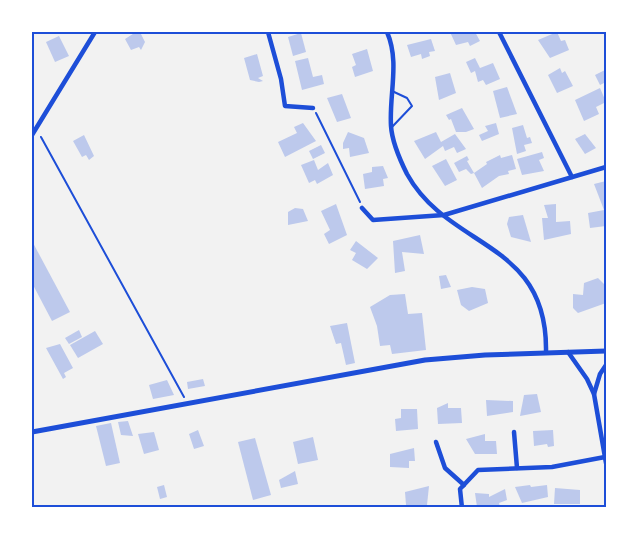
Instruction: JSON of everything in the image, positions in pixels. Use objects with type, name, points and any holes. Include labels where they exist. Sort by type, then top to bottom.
[{"type":"street","points":[[32,135],[95,32]]},
{"type":"street","points":[[268,32],[281,78],[285,106],[313,108]]},
{"type":"street","points":[[387,32],[395,62],[391,129],[407,173],[422,196],[444,215],[498,251],[528,281],[543,317],[546,352]]},
{"type":"street","points":[[499,32],[572,177]]},
{"type":"street","points":[[362,207],[373,220],[444,215],[606,167]]},
{"type":"street","points":[[32,432],[425,360],[546,352],[606,351]]},
{"type":"street","points":[[568,352],[587,379],[594,394],[606,464]]},
{"type":"street","points":[[594,394],[600,374],[606,365]]},
{"type":"street","points":[[514,432],[517,468]]},
{"type":"street","points":[[436,442],[446,468],[464,485]]},
{"type":"street","points":[[462,507],[460,489],[478,470],[552,467],[605,457]]},
{"type":"lane","points":[[391,129],[412,106],[407,98],[392,91]]},
{"type":"path","points":[[313,108],[362,207]]},
{"type":"path","points":[[36,128],[187,402]]},
{"type":"building","points":[[140,32],[145,42],[141,50],[139,47],[131,50],[125,39]]},
{"type":"building","points":[[450,32],[475,32],[480,41],[470,46],[468,42],[456,45]]},
{"type":"building","points":[[557,32],[561,41],[565,40],[569,50],[550,58],[538,40]]},
{"type":"building","points":[[301,33],[306,52],[293,56],[288,37]]},
{"type":"building","points":[[59,36],[69,56],[55,62],[46,42]]},
{"type":"building","points":[[431,39],[435,51],[429,52],[430,56],[422,59],[421,54],[411,57],[407,45]]},
{"type":"building","points":[[367,49],[373,71],[355,77],[352,67],[356,65],[352,54]]},
{"type":"building","points":[[257,54],[263,76],[258,78],[263,81],[259,82],[250,80],[244,58]]},
{"type":"building","points":[[308,58],[313,77],[322,75],[324,84],[302,90],[295,61]]},
{"type":"building","points":[[475,58],[480,68],[493,63],[500,79],[486,85],[483,80],[478,82],[475,71],[471,73],[466,62]]},
{"type":"building","points":[[560,68],[562,73],[565,71],[573,86],[557,93],[548,75]]},
{"type":"building","points":[[605,70],[606,82],[600,85],[595,75]]},
{"type":"building","points":[[450,73],[456,93],[439,100],[435,77]]},
{"type":"building","points":[[507,87],[517,114],[500,118],[493,91]]},
{"type":"building","points":[[600,88],[606,102],[596,107],[599,114],[584,121],[575,100]]},
{"type":"building","points":[[342,94],[351,118],[337,122],[327,98]]},
{"type":"building","points":[[462,108],[474,129],[456,132],[451,119],[449,120],[446,115]]},
{"type":"building","points":[[303,123],[316,141],[285,157],[278,142],[297,133],[294,127]]},
{"type":"building","points":[[496,123],[499,134],[482,141],[479,135],[488,131],[485,126]]},
{"type":"building","points":[[523,125],[527,138],[530,137],[532,143],[524,145],[526,151],[517,154],[512,128]]},
{"type":"building","points":[[348,132],[364,138],[369,153],[350,157],[349,148],[343,149]]},
{"type":"building","points":[[436,132],[441,142],[455,134],[466,149],[457,153],[454,147],[445,151],[443,146],[425,159],[414,141]]},
{"type":"building","points":[[585,134],[596,148],[585,154],[575,139]]},
{"type":"building","points":[[84,135],[94,156],[89,160],[86,155],[82,157],[73,141]]},
{"type":"building","points":[[321,145],[325,153],[313,159],[309,151]]},
{"type":"building","points":[[542,152],[544,158],[539,160],[544,171],[522,175],[517,159]]},
{"type":"building","points":[[500,155],[501,158],[512,155],[516,169],[508,171],[509,174],[499,176],[482,188],[474,173],[487,164],[486,162]]},
{"type":"building","points":[[467,156],[469,160],[467,161],[474,173],[471,174],[466,169],[459,172],[454,163]]},
{"type":"building","points":[[446,159],[457,180],[445,186],[432,166]]},
{"type":"building","points":[[314,160],[318,170],[328,163],[333,175],[317,184],[315,180],[309,183],[301,165]]},
{"type":"building","points":[[383,166],[388,178],[383,179],[384,186],[365,189],[363,174],[372,172],[372,167]]},
{"type":"building","points":[[606,181],[606,226],[590,228],[588,213],[604,210],[594,184]]},
{"type":"building","points":[[336,204],[347,235],[329,244],[324,234],[330,230],[321,211]]},
{"type":"building","points":[[556,204],[556,222],[570,221],[571,234],[544,240],[542,218],[548,218],[544,205]]},
{"type":"building","points":[[295,208],[303,209],[308,221],[288,225],[288,212]]},
{"type":"building","points":[[523,215],[531,242],[511,237],[507,224],[509,217]]},
{"type":"building","points":[[420,235],[424,254],[402,252],[405,271],[395,273],[393,241]]},
{"type":"building","points":[[32,241],[70,312],[52,321],[32,283]]},
{"type":"building","points":[[356,241],[378,258],[367,269],[352,260],[356,253],[350,250]]},
{"type":"building","points":[[446,275],[451,287],[441,289],[439,276]]},
{"type":"building","points":[[598,278],[606,286],[606,303],[578,313],[573,308],[573,294],[583,295],[584,283]]},
{"type":"building","points":[[472,287],[485,289],[488,303],[469,311],[461,305],[457,290]]},
{"type":"building","points":[[405,294],[408,314],[422,313],[426,350],[392,354],[390,345],[380,346],[377,326],[370,307],[390,295]]},
{"type":"building","points":[[347,323],[355,363],[346,365],[341,343],[336,344],[330,326]]},
{"type":"building","points":[[79,330],[82,337],[69,344],[65,338]]},
{"type":"building","points":[[95,331],[103,344],[78,358],[70,345]]},
{"type":"building","points":[[60,344],[73,368],[64,373],[66,377],[63,379],[46,348]]},
{"type":"building","points":[[203,379],[205,386],[188,389],[187,382]]},
{"type":"building","points":[[167,380],[174,395],[153,399],[149,385]]},
{"type":"building","points":[[537,394],[541,412],[520,416],[524,395]]},
{"type":"building","points":[[486,400],[513,401],[513,412],[487,416]]},
{"type":"building","points":[[448,403],[448,408],[461,408],[462,423],[438,424],[437,408]]},
{"type":"building","points":[[401,409],[417,409],[418,429],[396,431],[395,419],[401,418]]},
{"type":"building","points":[[128,421],[133,436],[121,435],[118,422]]},
{"type":"building","points":[[111,423],[120,463],[106,466],[96,426]]},
{"type":"building","points":[[198,430],[204,446],[194,449],[189,434]]},
{"type":"building","points":[[553,430],[554,446],[548,447],[547,444],[534,446],[533,431]]},
{"type":"building","points":[[154,432],[159,450],[144,454],[138,434]]},
{"type":"building","points":[[485,434],[485,441],[496,441],[497,454],[475,454],[466,439]]},
{"type":"building","points":[[313,437],[318,460],[298,464],[293,442]]},
{"type":"building","points":[[255,438],[271,495],[253,500],[238,442]]},
{"type":"building","points":[[414,448],[415,461],[409,461],[409,468],[390,467],[390,454]]},
{"type":"building","points":[[295,471],[298,484],[281,488],[279,480]]},
{"type":"building","points":[[164,485],[167,497],[160,499],[157,487]]},
{"type":"building","points":[[530,485],[531,487],[547,485],[548,497],[522,503],[515,487]]},
{"type":"building","points":[[429,486],[427,505],[421,507],[406,505],[405,492]]},
{"type":"building","points":[[555,488],[580,490],[580,504],[554,504]]},
{"type":"building","points":[[505,489],[507,500],[499,503],[500,507],[477,507],[475,493],[489,494],[489,497]]}]
